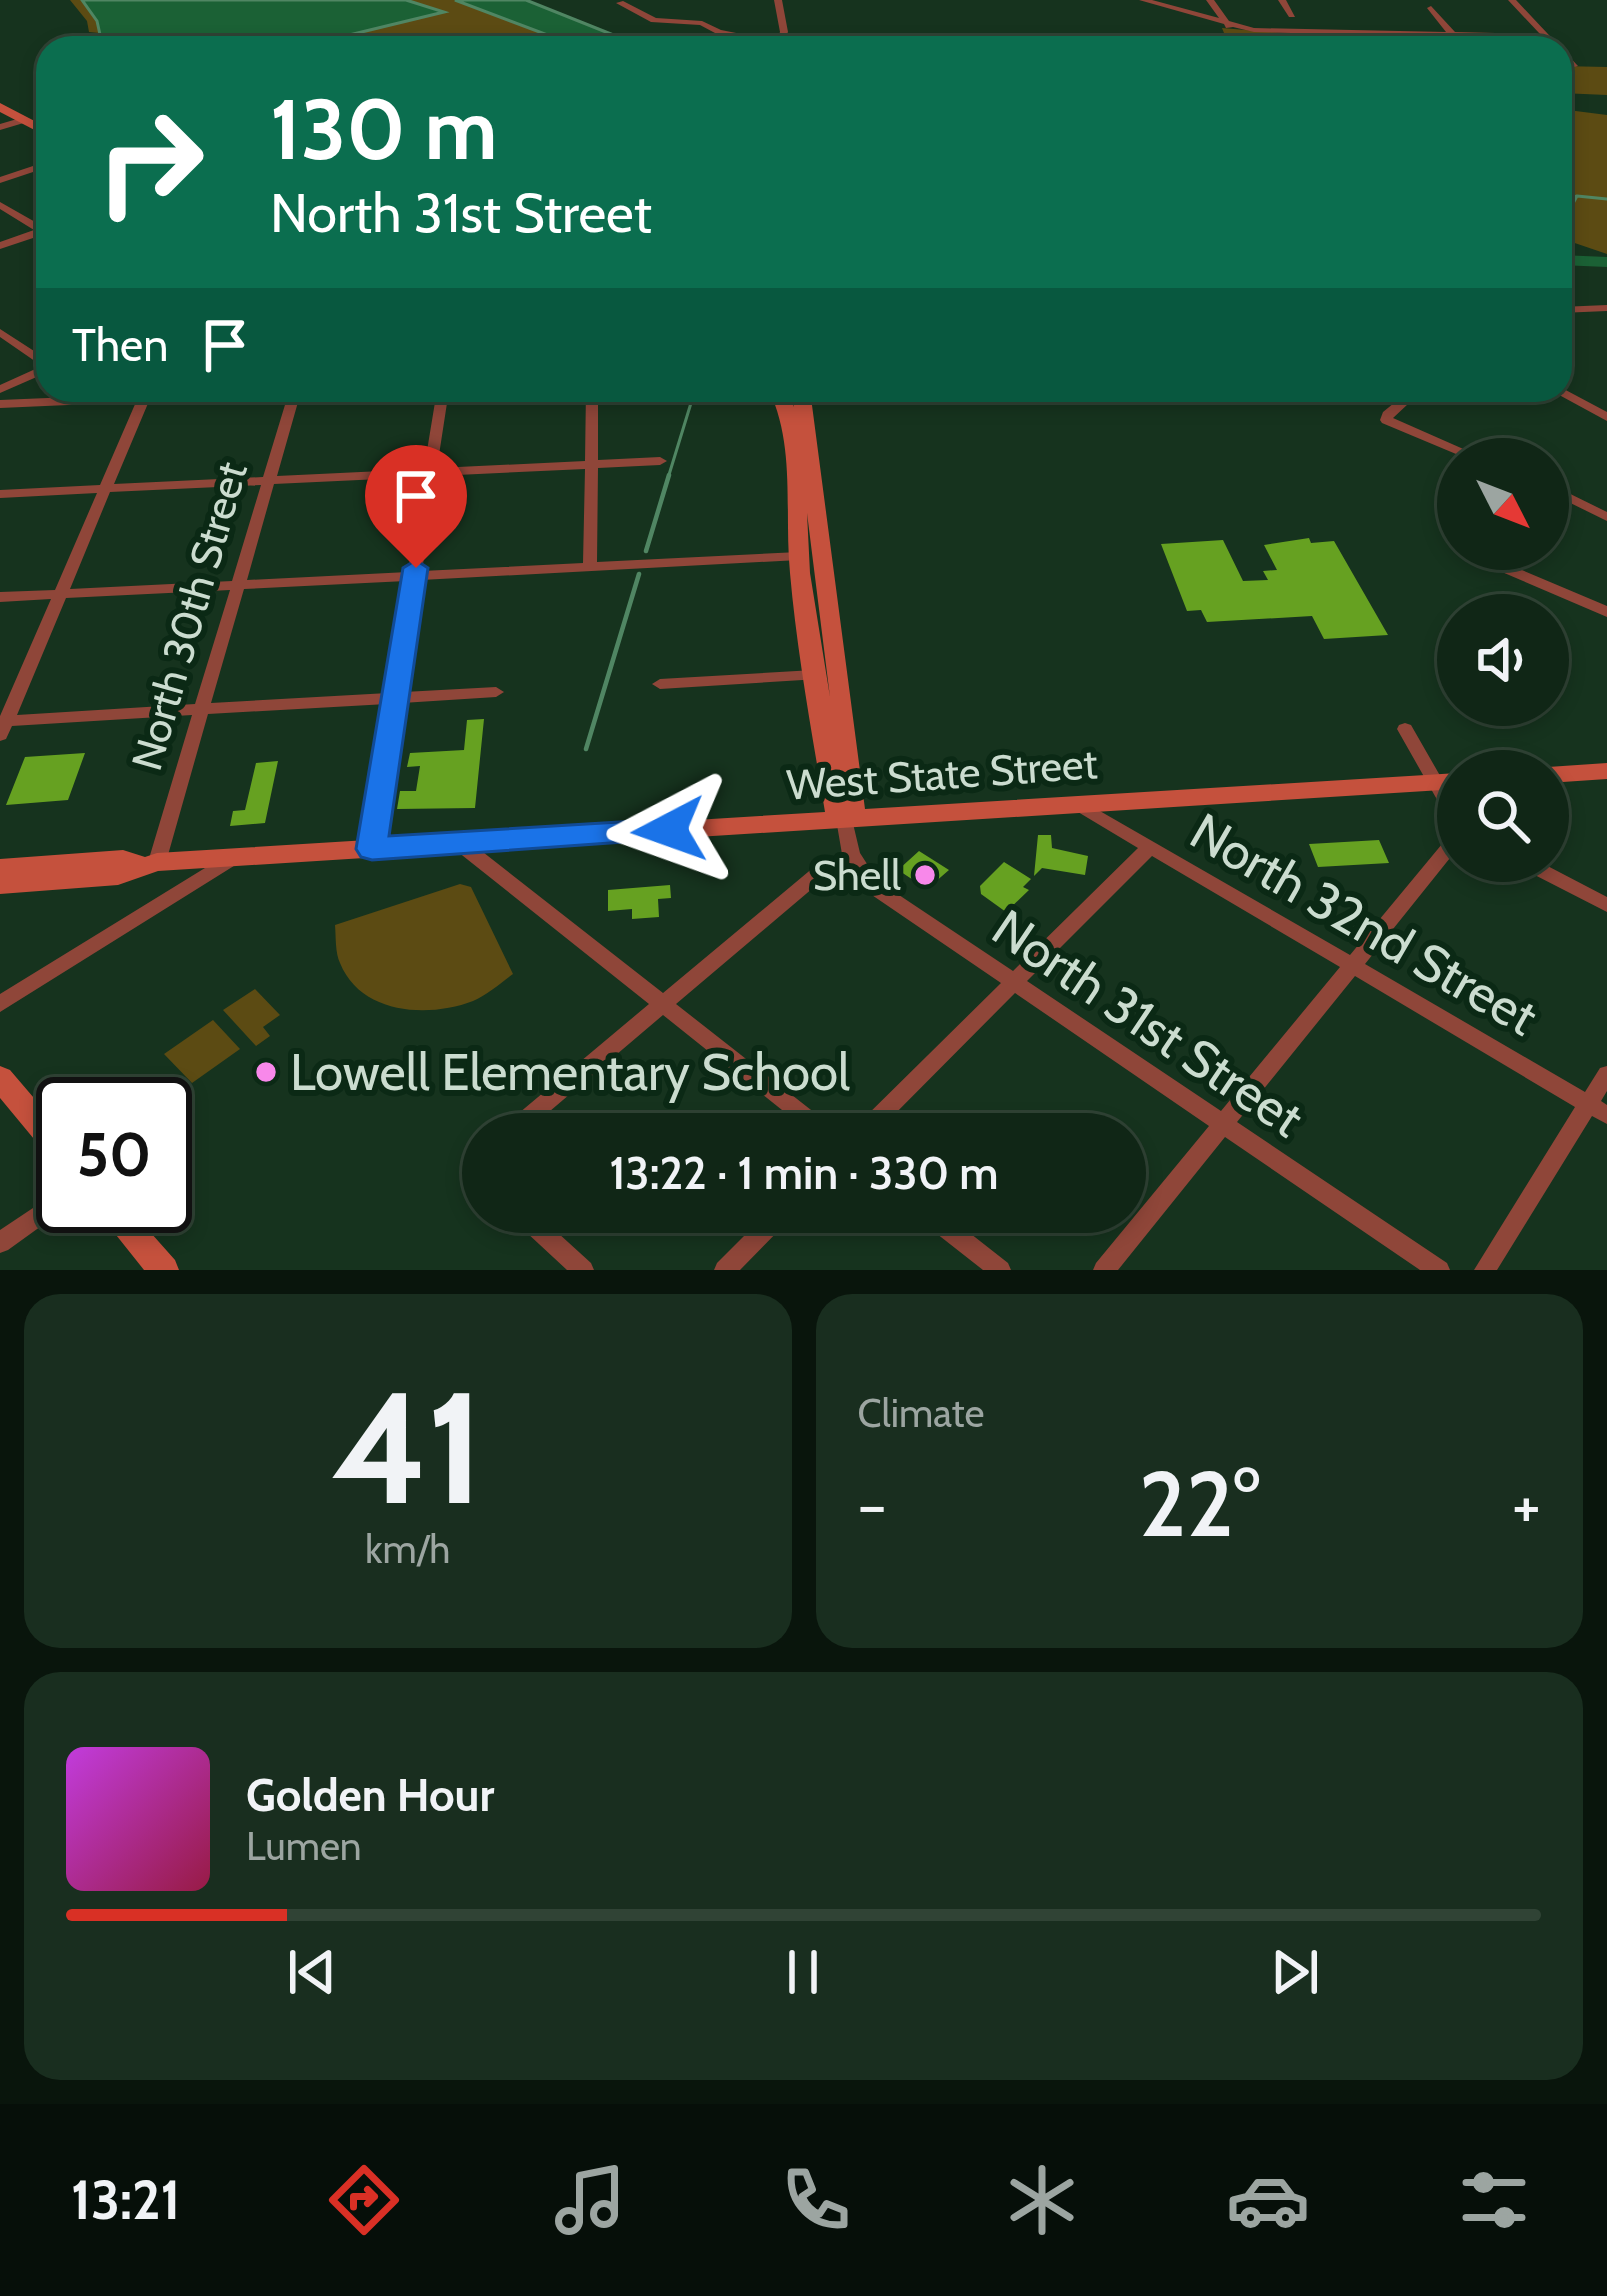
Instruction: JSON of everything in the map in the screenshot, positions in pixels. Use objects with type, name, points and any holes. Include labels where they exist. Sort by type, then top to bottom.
[{"type":"street","points":[[641,0],[620,3],[654,20],[702,23],[728,36]]},
{"type":"street","points":[[778,0],[784,36]]},
{"type":"street","points":[[1143,0],[1230,27],[1311,34],[1454,36]]},
{"type":"street","points":[[1210,0],[1230,27]]},
{"type":"street","points":[[1282,0],[1292,15]]},
{"type":"street","points":[[1512,0],[1546,36]]},
{"type":"street","points":[[702,23],[704,6]]},
{"type":"street","points":[[1431,8],[1454,36]]},
{"type":"street","points":[[0,107],[36,126]]},
{"type":"street","points":[[0,127],[25,120]]},
{"type":"street","points":[[0,180],[36,168]]},
{"type":"street","points":[[0,205],[36,225]]},
{"type":"street","points":[[0,246],[36,234]]},
{"type":"street","points":[[1572,309],[1606,308]]},
{"type":"street","points":[[0,332],[36,358]]},
{"type":"street","points":[[1,390],[36,372]]},
{"type":"street","points":[[1572,398],[1607,417]]},
{"type":"street","points":[[0,404],[48,402]]},
{"type":"street","points":[[142,402],[2,726],[496,692]]},
{"type":"street","name":"North 30th Street","points":[[150,864],[202,709],[292,402]]},
{"type":"street","points":[[372,849],[441,402]]},
{"type":"street","points":[[590,565],[592,402]]},
{"type":"street","points":[[785,402],[814,675],[836,811],[845,819],[854,808],[853,791],[803,402]]},
{"type":"street","points":[[1403,402],[1386,420],[1437,441]]},
{"type":"street","points":[[0,494],[659,461]]},
{"type":"street","points":[[1569,498],[1607,517]]},
{"type":"street","points":[[0,598],[799,556]]},
{"type":"street","points":[[1510,570],[1607,612]]},
{"type":"street","points":[[660,684],[814,675]]},
{"type":"street","points":[[1405,729],[1437,790]]},
{"type":"street","points":[[1569,774],[1607,771]]},
{"type":"street","name":"West State Street","points":[[0,868],[122,859],[150,864],[1437,782]]},
{"type":"street","name":"North 32nd Street","points":[[1079,805],[1598,1109]]},
{"type":"street","name":"North 31st Street","points":[[845,819],[851,854],[872,886],[1439,1270]]},
{"type":"street","points":[[459,843],[799,1113]]},
{"type":"street","points":[[882,1113],[1150,847]]},
{"type":"street","points":[[0,1004],[234,857]]},
{"type":"street","points":[[1104,1270],[1437,862]]},
{"type":"street","name":"West State Street","points":[[0,885],[118,876],[150,864]]},
{"type":"street","points":[[533,1113],[820,872]]},
{"type":"street","points":[[1563,882],[1607,905]]},
{"type":"street","points":[[1485,1270],[1598,1109],[1607,1074]]},
{"type":"street","points":[[0,1078],[36,1121]]},
{"type":"street","points":[[0,1243],[36,1217]]},
{"type":"street","points":[[132,1233],[164,1270]]},
{"type":"street","points":[[543,1233],[583,1270]]},
{"type":"street","points":[[725,1270],[761,1233]]},
{"type":"street","points":[[953,1233],[1000,1270]]},
{"type":"shaded area","points":[[70,0],[455,0],[550,36],[94,36],[99,33],[89,32],[87,21]]},
{"type":"shaded area","points":[[82,0],[406,0],[444,12],[345,36],[100,36],[97,21]]},
{"type":"shaded area","points":[[455,0],[526,0],[616,36],[550,36]]},
{"type":"shaded area","points":[[1222,28],[1316,36],[1225,36]]},
{"type":"shaded area","points":[[1572,66],[1607,67],[1607,95],[1572,94]]},
{"type":"shaded area","points":[[1572,111],[1607,115],[1607,254],[1572,242]]},
{"type":"shaded area","points":[[460,884],[471,887],[513,974],[473,1001],[437,1010],[380,1002],[350,980],[338,959],[335,925]]},
{"type":"shaded area","points":[[255,989],[280,1015],[263,1027],[270,1036],[256,1046],[223,1010]]},
{"type":"shaded area","points":[[213,1020],[240,1049],[192,1083],[192,1077],[186,1077],[164,1054]]},
{"type":"building","points":[[1309,538],[1311,543],[1334,541],[1388,635],[1324,639],[1312,616],[1207,622],[1201,610],[1187,611],[1161,544],[1223,540],[1243,581],[1268,580],[1263,571],[1277,570],[1264,545]]},
{"type":"building","points":[[484,719],[475,808],[397,809],[400,791],[416,791],[420,766],[407,767],[410,753],[464,750],[467,720]]},
{"type":"building","points":[[85,753],[68,800],[6,805],[25,757]]},
{"type":"building","points":[[278,761],[265,823],[230,826],[233,811],[245,810],[256,763]]},
{"type":"building","points":[[1038,835],[1051,835],[1052,848],[1088,856],[1085,875],[1042,868],[1034,876]]},
{"type":"building","points":[[1379,840],[1389,863],[1318,867],[1309,844]]},
{"type":"building","name":"Shell","points":[[919,851],[949,870],[927,889],[898,870]]},
{"type":"building","points":[[1004,862],[1031,879],[1023,887],[1029,890],[1006,912],[981,894],[980,886]]},
{"type":"building","points":[[670,885],[671,898],[658,899],[659,917],[632,919],[632,909],[608,911],[608,890]]},
{"type":"waterway","points":[[1572,198],[1577,196]]},
{"type":"waterway","points":[[1572,205],[1577,196]]},
{"type":"waterway","points":[[1577,196],[1607,199]]},
{"type":"waterway","points":[[1572,261],[1607,262]]},
{"type":"waterway","points":[[668,478],[691,402]]},
{"type":"waterway","points":[[646,551],[669,475]]},
{"type":"waterway","points":[[586,749],[639,574]]},
{"type":"place","name":"Shell","points":[[925,875]]},
{"type":"place","name":"Lowell Elementary School","points":[[266,1072]]},
{"type":"route","points":[[416,568],[372,849],[669,830]]}]
